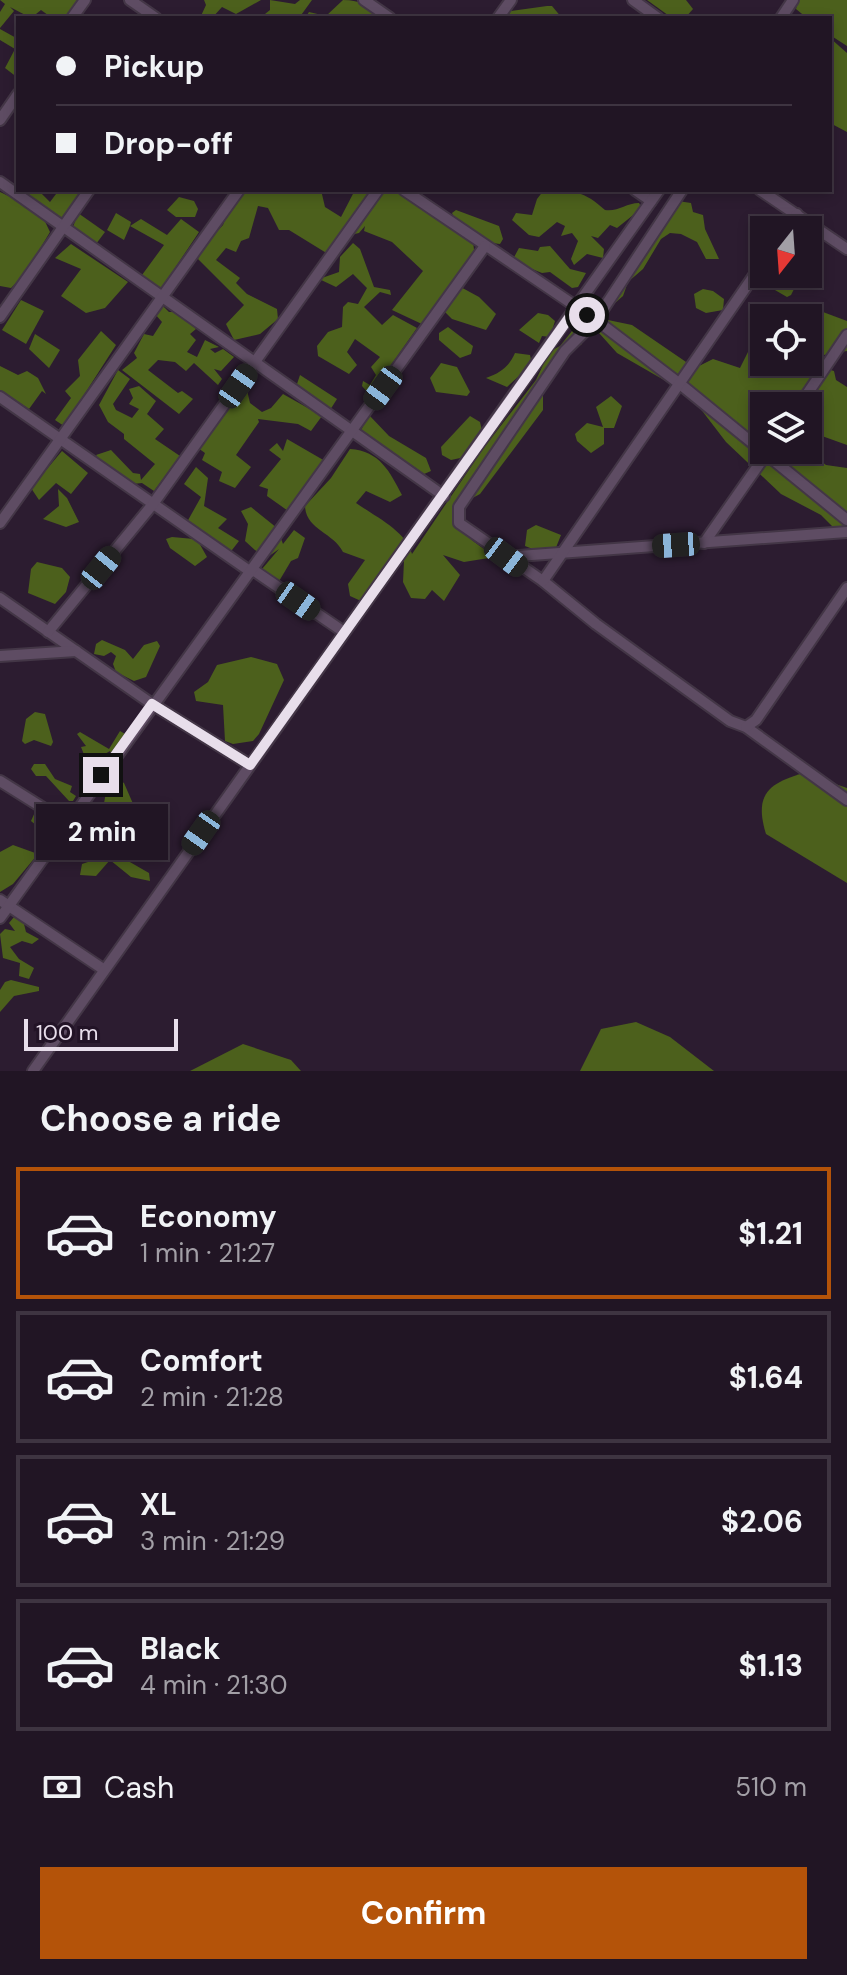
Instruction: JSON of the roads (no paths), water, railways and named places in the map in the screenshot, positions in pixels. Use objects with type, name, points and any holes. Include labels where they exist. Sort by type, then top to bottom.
[{"type":"street","points":[[130,0],[153,16]]},
{"type":"street","points":[[364,0],[387,16]]},
{"type":"street","points":[[633,0],[655,16]]},
{"type":"street","points":[[0,120],[16,97]]},
{"type":"street","points":[[0,182],[444,496]]},
{"type":"street","points":[[0,317],[88,192]]},
{"type":"street","points":[[0,523],[238,192]]},
{"type":"street","points":[[48,632],[153,504],[377,192]]},
{"type":"street","points":[[407,192],[596,320],[750,438]]},
{"type":"street","points":[[638,192],[651,201]]},
{"type":"street","points":[[33,1071],[658,192]]},
{"type":"street","points":[[681,192],[596,320],[565,351],[459,507],[463,529],[543,581],[596,624],[730,721],[746,727],[847,800]]},
{"type":"street","points":[[763,192],[847,249]]},
{"type":"street","points":[[0,918],[4,902],[67,823],[252,571],[485,246]]},
{"type":"street","points":[[543,581],[750,282]]},
{"type":"street","points":[[808,392],[847,335]]},
{"type":"street","points":[[0,397],[344,632]]},
{"type":"street","points":[[704,543],[760,464]]},
{"type":"street","points":[[782,464],[847,520]]},
{"type":"street","points":[[506,557],[847,532]]},
{"type":"street","points":[[746,727],[756,720],[847,588]]},
{"type":"street","points":[[0,598],[152,704],[250,765]]},
{"type":"street","points":[[0,656],[76,651]]},
{"type":"street","points":[[0,781],[67,823]]},
{"type":"street","points":[[4,902],[103,969]]}]
